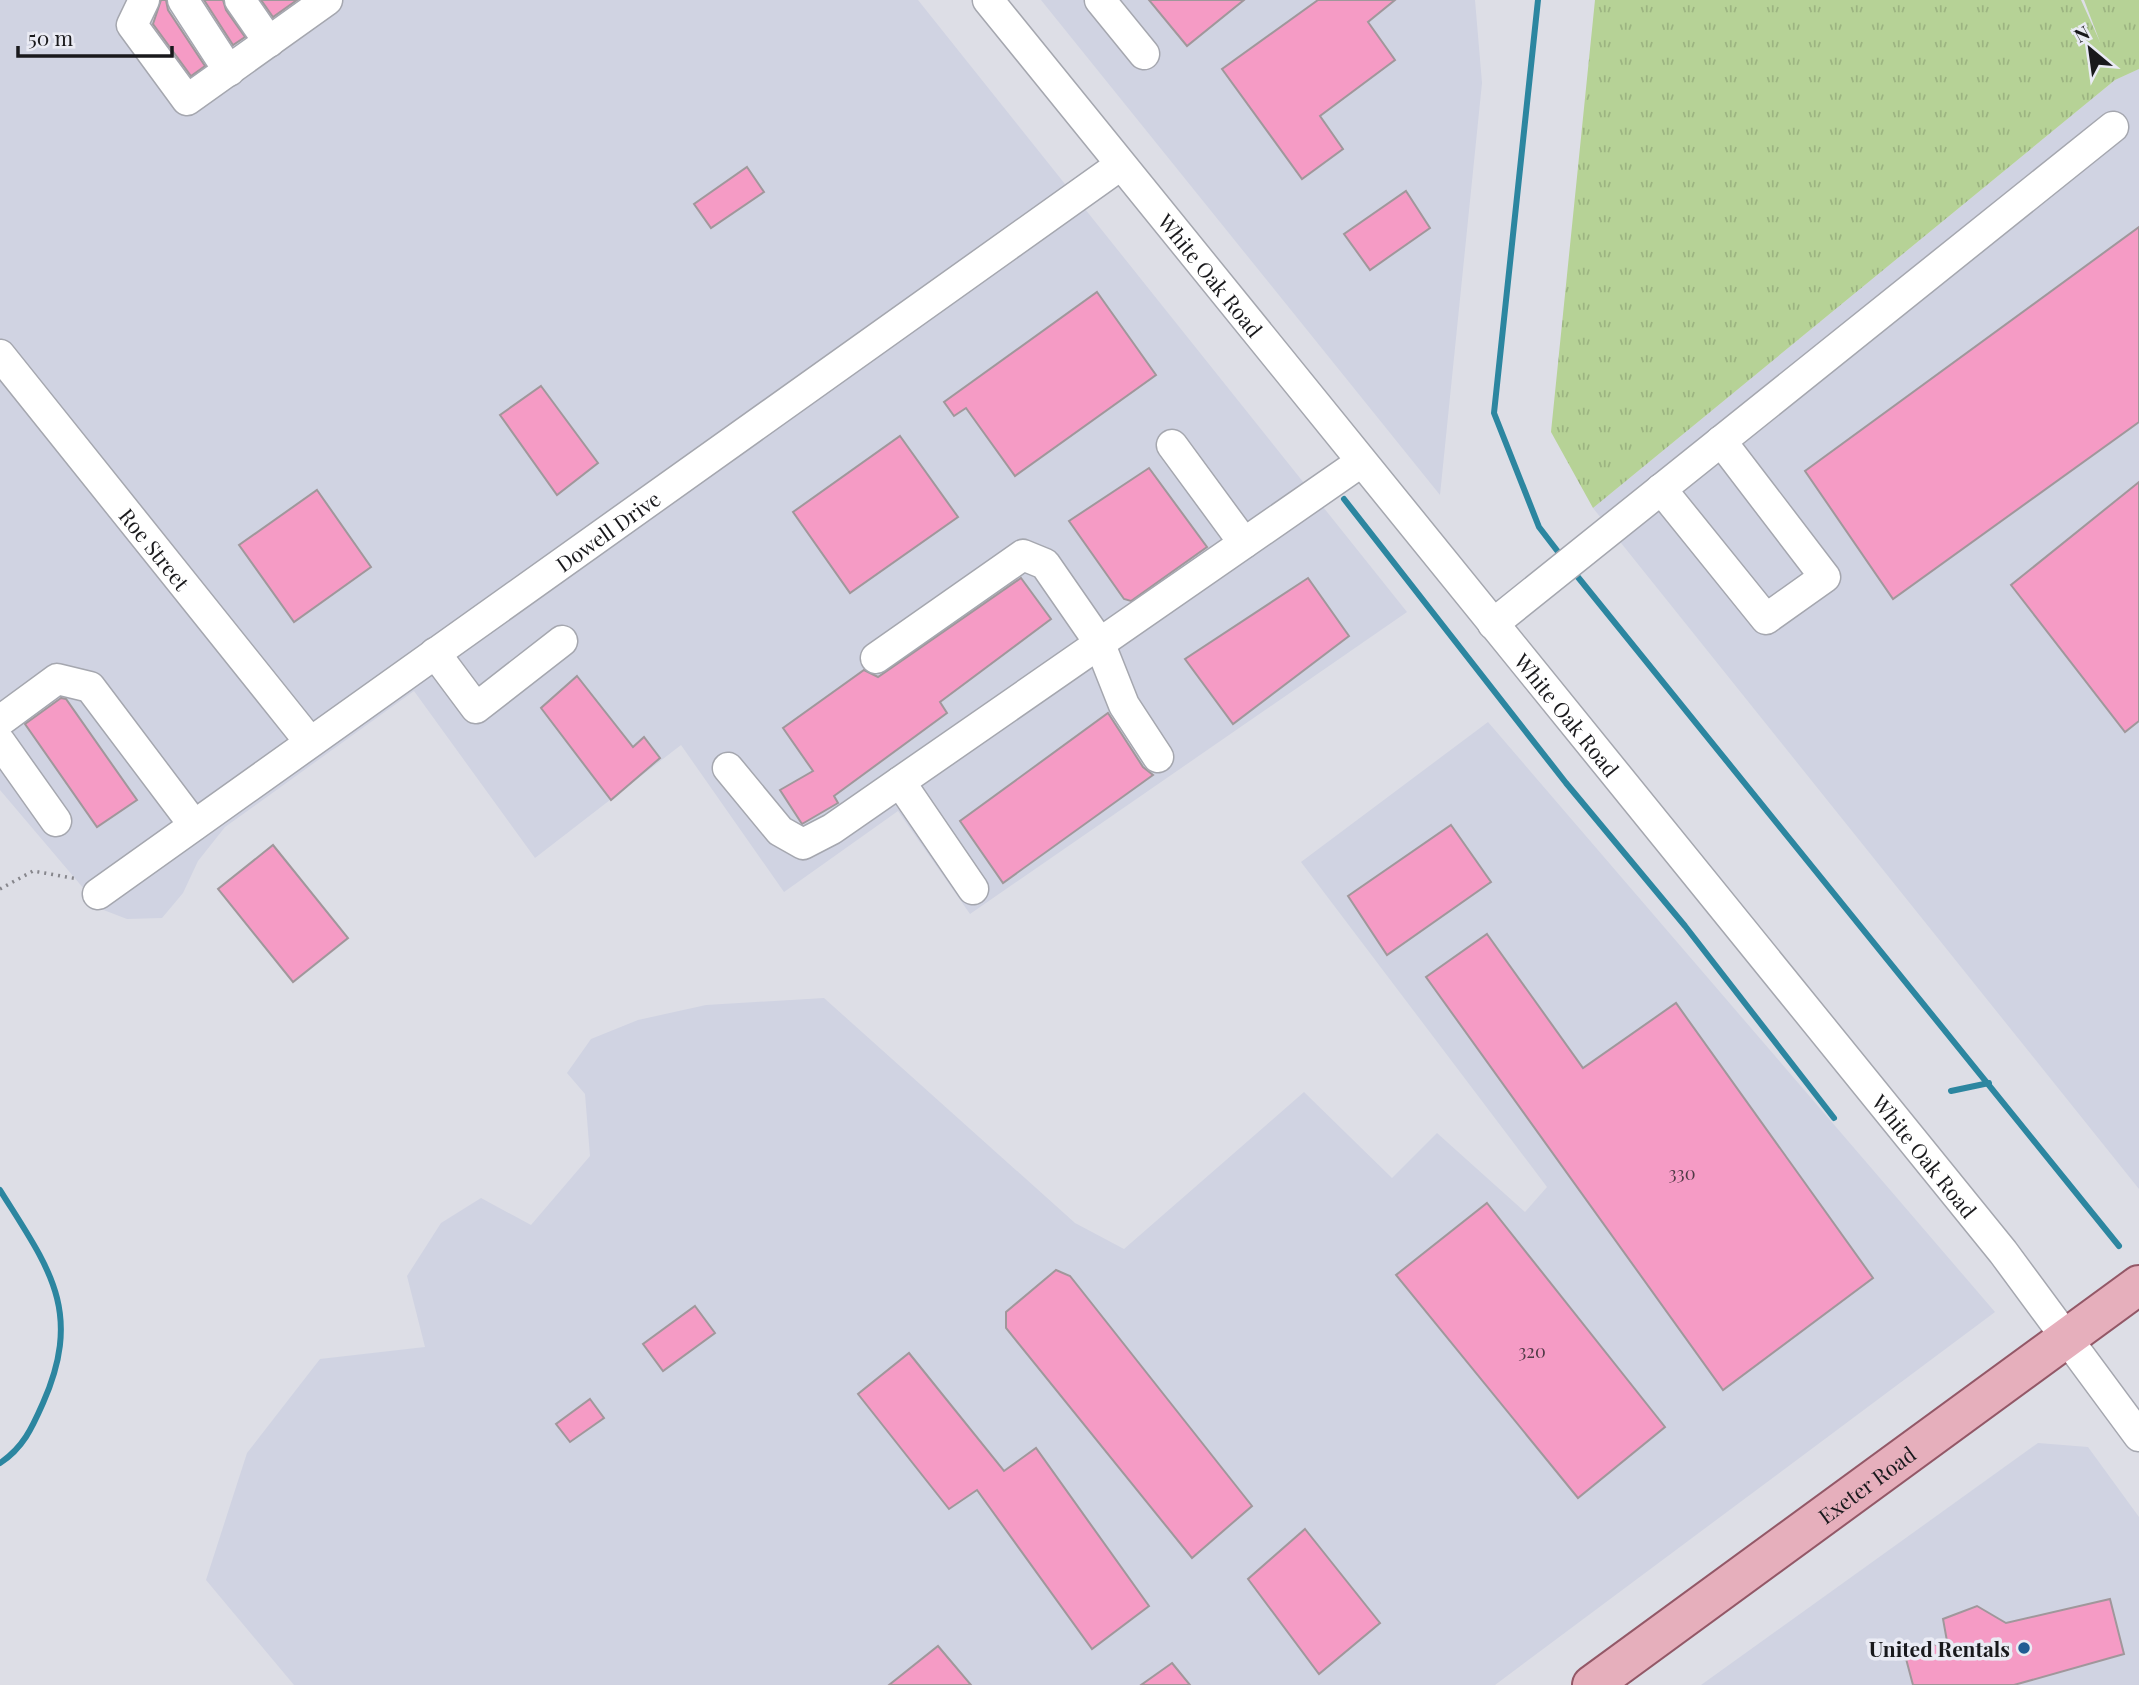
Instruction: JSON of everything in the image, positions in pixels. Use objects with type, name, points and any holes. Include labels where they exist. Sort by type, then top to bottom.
[{"type":"main road","name":"Exeter Road","points":[[1592,1685],[2139,1285]]},
{"type":"street","points":[[144,0],[132,25],[187,100],[326,0]]},
{"type":"street","points":[[183,0],[229,71]]},
{"type":"street","points":[[240,0],[269,42]]},
{"type":"street","name":"White Oak Road","points":[[988,0],[1119,166],[2003,1252],[2139,1436]]},
{"type":"street","points":[[1100,0],[1144,54]]},
{"type":"street","points":[[1493,624],[2113,127]]},
{"type":"street","name":"Dowell Drive","points":[[105,889],[1119,166]]},
{"type":"street","name":"Roe Street","points":[[0,355],[310,742]]},
{"type":"street","points":[[1661,489],[1766,619],[1825,577],[1721,441]]},
{"type":"street","points":[[1172,445],[1244,543]]},
{"type":"street","points":[[728,768],[780,831],[803,844],[832,829],[1360,462]]},
{"type":"street","points":[[876,658],[1023,555],[1045,564],[1099,642],[1124,705],[1158,757]]},
{"type":"street","points":[[435,653],[476,708],[562,641]]},
{"type":"street","points":[[0,721],[57,680],[90,687],[194,825]]},
{"type":"street","points":[[0,742],[56,821]]},
{"type":"street","points":[[900,782],[973,889]]},
{"type":"path","points":[[0,889],[33,871],[105,889]]},
{"type":"shaded area","points":[[0,0],[918,0],[1407,612],[970,914],[898,811],[784,892],[681,745],[535,858],[414,691],[225,827],[198,861],[183,893],[162,918],[127,919],[101,909],[0,790]]},
{"type":"shaded area","points":[[1041,0],[1475,0],[1482,83],[1440,495]]},
{"type":"shaded area","points":[[2139,69],[2139,1189],[1593,508],[2115,80]]},
{"type":"shaded area","points":[[1488,722],[1995,1312],[1495,1685],[294,1685],[206,1580],[247,1453],[320,1359],[425,1347],[407,1276],[441,1223],[481,1198],[531,1225],[590,1156],[585,1094],[567,1073],[591,1039],[638,1020],[706,1005],[824,998],[1075,1223],[1124,1249],[1304,1092],[1392,1178],[1437,1133],[1525,1212],[1547,1187],[1301,862]]},
{"type":"shaded area","points":[[2038,1443],[2088,1447],[2139,1517],[2139,1685],[1701,1685]]},
{"type":"green space","points":[[1595,0],[2081,0],[2100,42],[2084,0],[2139,0],[2139,69],[2115,80],[1593,508],[1551,432]]},
{"type":"building","points":[[161,0],[166,0],[168,10],[205,66],[191,76],[153,24]]},
{"type":"building","points":[[204,0],[223,0],[226,10],[245,37],[233,45]]},
{"type":"building","points":[[261,0],[297,0],[273,17]]},
{"type":"building","points":[[1149,0],[1244,0],[1187,46]]},
{"type":"building","points":[[1318,0],[1395,0],[1368,22],[1395,60],[1320,116],[1343,149],[1302,179],[1222,69]]},
{"type":"building","points":[[747,167],[764,192],[711,228],[694,204]]},
{"type":"building","points":[[1406,191],[1430,228],[1370,270],[1344,234]]},
{"type":"building","points":[[2139,227],[2139,422],[1893,599],[1805,471]]},
{"type":"building","points":[[1097,292],[1156,375],[1015,476],[966,408],[954,416],[944,402]]},
{"type":"building","points":[[541,386],[598,463],[557,495],[500,415]]},
{"type":"building","points":[[900,436],[958,517],[850,593],[793,512]]},
{"type":"building","points":[[1149,468],[1207,547],[1131,601],[1124,599],[1069,521]]},
{"type":"building","points":[[2139,482],[2139,721],[2125,732],[2011,585]]},
{"type":"building","points":[[317,490],[371,567],[294,622],[239,545]]},
{"type":"building","points":[[1021,578],[1051,619],[940,702],[947,713],[834,796],[838,803],[802,824],[780,790],[813,771],[783,728],[864,670],[878,677]]},
{"type":"building","points":[[1308,578],[1349,636],[1233,724],[1185,659]]},
{"type":"building","points":[[577,676],[633,747],[644,737],[660,758],[611,800],[541,708]]},
{"type":"building","points":[[61,698],[66,699],[137,800],[97,827],[25,724]]},
{"type":"building","points":[[1108,713],[1143,767],[1153,775],[1003,883],[960,821]]},
{"type":"building","points":[[1451,825],[1491,882],[1387,955],[1348,896]]},
{"type":"building","points":[[273,845],[348,938],[293,982],[218,889]]},
{"type":"building","points":[[1487,934],[1583,1068],[1676,1003],[1873,1278],[1723,1390],[1426,977]]},
{"type":"building","points":[[1487,1203],[1665,1427],[1578,1498],[1396,1275]]},
{"type":"building","points":[[1056,1270],[1070,1276],[1252,1506],[1192,1558],[1006,1328],[1006,1312]]},
{"type":"building","points":[[695,1306],[715,1333],[663,1371],[643,1344]]},
{"type":"building","points":[[909,1353],[1004,1471],[1036,1448],[1149,1606],[1092,1649],[977,1490],[949,1509],[858,1394]]},
{"type":"building","points":[[590,1399],[604,1418],[570,1442],[556,1424]]},
{"type":"building","points":[[1305,1529],[1380,1623],[1319,1674],[1248,1579]]},
{"type":"building","name":"United Rentals","points":[[2110,1599],[2124,1654],[2014,1685],[1913,1685],[1905,1655],[1947,1641],[1943,1619],[1977,1606],[2006,1623]]},
{"type":"building","points":[[938,1646],[971,1685],[889,1685]]},
{"type":"building","points":[[1172,1663],[1190,1685],[1141,1685]]},
{"type":"waterway","points":[[1538,0],[1494,413],[1539,527],[1562,557]]},
{"type":"waterway","points":[[1344,499],[1566,783],[1685,926],[1834,1118]]},
{"type":"waterway","points":[[1573,571],[2119,1246]]},
{"type":"waterway","points":[[1951,1091],[1989,1083]]},
{"type":"waterway","points":[[0,1190],[46,1267],[55,1290],[60,1315],[60,1341],[55,1370],[43,1403],[21,1444],[0,1463]]},
{"type":"place","name":"United Rentals","points":[[2024,1648]]}]
